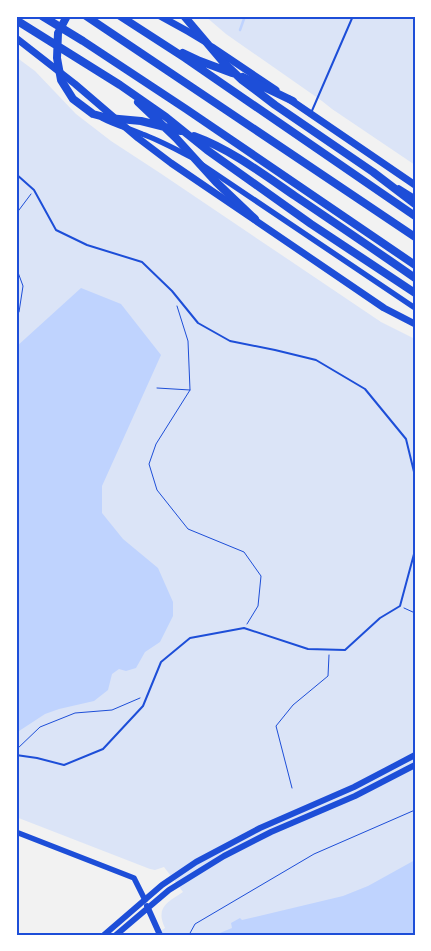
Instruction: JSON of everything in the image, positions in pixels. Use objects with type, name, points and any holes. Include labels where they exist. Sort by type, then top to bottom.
[{"type":"highway","points":[[42,16],[186,109],[415,265]]},
{"type":"highway","points":[[67,16],[58,33],[57,58],[61,80],[73,99],[93,114],[108,118],[141,121],[176,129],[207,141],[228,152],[279,185],[415,278]]},
{"type":"highway","points":[[86,16],[415,237]]},
{"type":"highway","points":[[120,16],[415,216]]},
{"type":"highway","points":[[184,16],[223,62],[242,80],[373,172],[415,204]]},
{"type":"highway","points":[[16,20],[166,117],[207,150],[311,224],[415,293]]},
{"type":"highway","points":[[157,40],[200,61],[249,80],[293,102]]},
{"type":"highway","points":[[99,72],[143,107],[176,138],[216,182],[255,219]]},
{"type":"highway","points":[[399,267],[415,284]]},
{"type":"main road","points":[[160,16],[189,32],[415,185]]},
{"type":"main road","points":[[16,38],[171,163],[384,308],[415,324]]},
{"type":"main road","points":[[104,935],[162,885],[196,862],[260,828],[354,787],[415,754]]},
{"type":"main road","points":[[116,935],[169,890],[224,856],[271,832],[356,796],[415,765]]},
{"type":"main road","points":[[145,900],[160,935]]},
{"type":"street","points":[[93,114],[115,125],[174,148],[211,169],[415,308]]},
{"type":"street","points":[[373,172],[415,198]]},
{"type":"street","points":[[16,832],[134,878],[145,900]]},
{"type":"lane","points":[[310,113],[353,16]]},
{"type":"lane","points":[[16,174],[34,190],[56,230],[87,245],[142,262],[172,291],[198,323],[230,341],[316,360],[365,389],[406,439],[415,476]]},
{"type":"lane","points":[[16,755],[64,765],[103,749],[143,706],[161,662],[190,638],[244,628],[308,649],[345,650],[380,618],[400,606],[414,554],[415,541]]},
{"type":"path","points":[[16,214],[34,190]]},
{"type":"path","points":[[16,267],[23,286],[19,312],[16,316]]},
{"type":"path","points":[[172,291],[188,341],[190,390],[156,444],[149,464],[157,490],[188,529],[244,552],[260,576],[258,606],[244,628]]},
{"type":"path","points":[[157,388],[190,390]]},
{"type":"path","points":[[400,606],[415,613]]},
{"type":"path","points":[[292,788],[276,726],[293,705],[328,676],[329,650]]},
{"type":"path","points":[[16,750],[40,727],[74,713],[112,710],[148,695]]},
{"type":"path","points":[[189,935],[195,924],[314,854],[415,810]]},
{"type":"shaded area","points":[[205,16],[415,16],[415,165],[226,34]]},
{"type":"shaded area","points":[[16,57],[35,71],[76,114],[111,141],[381,322],[415,339],[415,935],[154,935],[165,928],[161,915],[162,910],[168,902],[183,892],[164,867],[155,870],[150,869],[16,817]]},
{"type":"water","points":[[81,288],[121,304],[161,355],[102,486],[102,513],[123,539],[158,568],[173,602],[173,616],[160,642],[145,652],[136,668],[126,671],[119,669],[112,674],[108,690],[94,701],[45,714],[16,733],[16,347]]},
{"type":"water","points":[[415,860],[415,935],[215,935],[232,928],[231,923],[240,918],[242,920],[343,896],[368,886]]},
{"type":"waterway","points":[[240,30],[245,16]]}]
